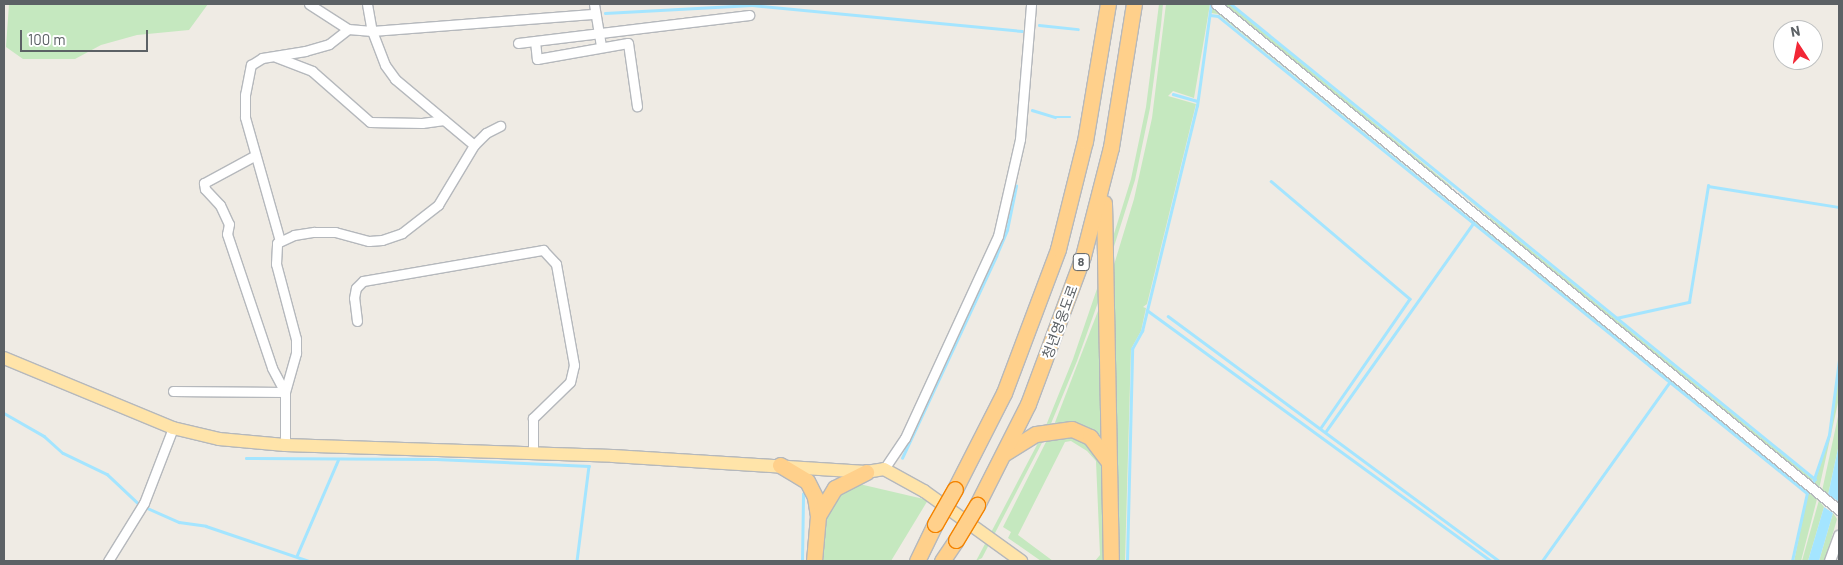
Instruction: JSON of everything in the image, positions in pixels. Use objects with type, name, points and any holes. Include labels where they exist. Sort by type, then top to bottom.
[{"type":"highway","name":"청년영웅도로","points":[[917,561],[1004,393],[1058,249],[1091,115],[1108,4]]},
{"type":"highway","name":"청년영웅도로","points":[[942,561],[977,505],[1004,454],[1067,306],[1111,147],[1134,4]]},
{"type":"highway","points":[[1110,558],[1110,463],[1103,222],[1111,147]]},
{"type":"highway","points":[[1004,454],[1036,434],[1072,429],[1090,436],[1110,463]]},
{"type":"highway","points":[[780,465],[807,481],[815,496],[818,516],[814,561]]},
{"type":"highway","points":[[818,516],[835,488],[866,472]]},
{"type":"main road","points":[[4,358],[173,428],[219,439],[285,445],[533,453],[780,465],[866,472],[884,469],[924,491],[1021,561]]},
{"type":"street","points":[[309,4],[348,29],[372,31],[595,14]]},
{"type":"street","points":[[366,4],[372,31],[385,65],[395,79],[474,145]]},
{"type":"street","points":[[594,4],[601,46]]},
{"type":"street","points":[[884,469],[905,438],[998,236],[1020,138],[1031,4]]},
{"type":"street","points":[[1216,4],[1838,509]]},
{"type":"street","points":[[518,43],[749,15]]},
{"type":"street","points":[[285,445],[285,392],[296,353],[296,339],[276,264],[275,251],[280,241],[254,156],[245,118],[249,74],[252,64],[274,56],[306,51],[330,44],[348,29]]},
{"type":"street","points":[[535,41],[537,59],[573,55],[580,50],[628,43],[637,106]]},
{"type":"street","points":[[274,56],[312,71],[370,122],[422,123],[444,120]]},
{"type":"street","points":[[280,241],[314,232],[335,232],[369,241],[382,240],[402,233],[438,205],[474,145],[486,133],[500,126]]},
{"type":"street","points":[[254,156],[204,183],[205,189],[220,205],[229,224],[227,234],[272,368],[285,392]]},
{"type":"street","points":[[357,320],[354,298],[356,288],[363,281],[430,267],[542,250],[556,264],[574,366],[570,382],[533,418],[533,453]]},
{"type":"street","points":[[173,391],[285,392]]},
{"type":"street","points":[[108,561],[144,502],[173,428]]},
{"type":"street","points":[[1830,561],[1839,536]]},
{"type":"green space","points":[[9,4],[208,4],[189,30],[137,35],[101,45],[75,59],[23,59],[6,47]]},
{"type":"green space","points":[[1159,4],[1163,4],[1150,108],[1135,180],[1111,256],[1109,250],[1131,179],[1146,107]]},
{"type":"green space","points":[[1166,4],[1210,4],[1194,98],[1173,91],[1168,96],[1196,104],[1147,304],[1143,307],[1146,308],[1141,331],[1131,349],[1125,561],[1117,561],[1113,268],[1134,199],[1152,118]]},
{"type":"green space","points":[[1223,4],[1230,4],[1452,187],[1451,189]]},
{"type":"green space","points":[[1212,7],[1471,217],[1218,14],[1211,13]]},
{"type":"green space","points":[[1458,191],[1813,479],[1811,482],[1538,260]]},
{"type":"green space","points":[[1475,219],[1817,499],[1801,561],[1794,561],[1808,493],[1473,221]]},
{"type":"green space","points":[[1100,280],[1101,294],[1077,361],[1050,426],[1045,428],[1073,359]]},
{"type":"green space","points":[[1103,298],[1105,447],[1054,425]]},
{"type":"green space","points":[[1839,368],[1839,398],[1819,489],[1814,484],[1830,435]]},
{"type":"green space","points":[[1839,412],[1839,444],[1828,495],[1822,491]]},
{"type":"green space","points":[[1055,433],[1082,439],[1102,458],[1105,561],[1095,561],[1100,555],[1096,461],[1087,451],[1071,441],[1065,442],[1018,535],[1053,561],[1041,561],[1008,538],[1011,532],[1003,527],[1049,436]]},
{"type":"green space","points":[[1044,439],[982,558],[976,561],[1039,441]]},
{"type":"green space","points":[[855,483],[928,500],[891,561],[823,561],[827,513],[836,499]]},
{"type":"green space","points":[[1819,500],[1824,507],[1808,561],[1802,561]]},
{"type":"green space","points":[[1833,513],[1837,519],[1825,561],[1819,561]]},
{"type":"water","points":[[1839,444],[1839,496],[1838,501],[1828,495]]},
{"type":"water","points":[[1824,507],[1833,513],[1819,561],[1808,561]]},
{"type":"waterway","points":[[1127,561],[1132,349],[1142,331],[1197,106],[1211,4]]},
{"type":"waterway","points":[[1231,4],[1815,479]]},
{"type":"waterway","points":[[605,13],[752,5],[1022,31]]},
{"type":"waterway","points":[[1210,15],[1218,16],[1807,493]]},
{"type":"waterway","points":[[1039,25],[1078,29]]},
{"type":"waterway","points":[[1173,94],[1197,101]]},
{"type":"waterway","points":[[1032,110],[1055,117],[1070,117]]},
{"type":"waterway","points":[[1271,181],[1410,299],[1321,428]]},
{"type":"waterway","points":[[902,458],[1007,230],[1016,186]]},
{"type":"waterway","points":[[1616,318],[1689,302],[1708,186],[1839,207]]},
{"type":"waterway","points":[[1326,431],[1473,223]]},
{"type":"waterway","points":[[1147,310],[1491,561]]},
{"type":"waterway","points":[[1168,316],[1499,561]]},
{"type":"waterway","points":[[1813,482],[1829,435],[1839,360]]},
{"type":"waterway","points":[[1542,561],[1669,383]]},
{"type":"waterway","points":[[4,413],[44,436],[63,453],[107,474],[140,505]]},
{"type":"waterway","points":[[246,458],[436,459],[589,466],[577,561]]},
{"type":"waterway","points":[[297,555],[338,460]]},
{"type":"waterway","points":[[1792,561],[1807,493]]},
{"type":"waterway","points":[[802,561],[803,494]]},
{"type":"waterway","points":[[145,507],[179,522],[206,526],[309,561]]}]
